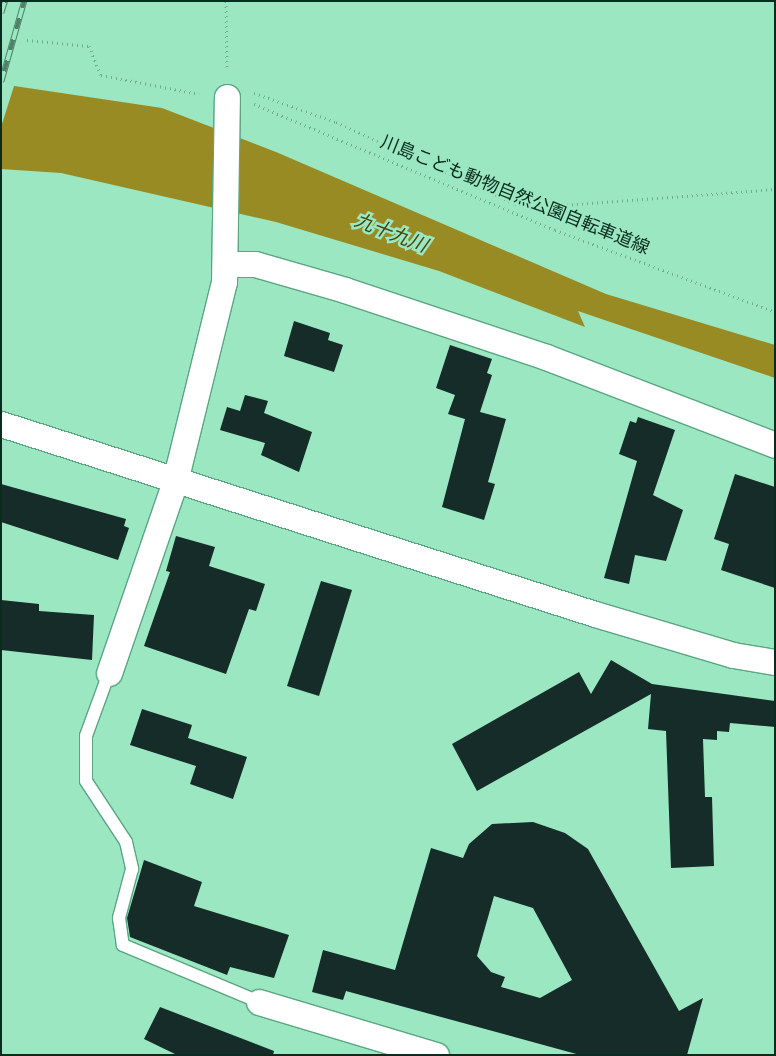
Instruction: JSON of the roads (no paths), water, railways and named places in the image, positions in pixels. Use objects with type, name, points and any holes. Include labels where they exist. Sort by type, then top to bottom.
[{"type":"street","points":[[110,673],[175,481],[227,256],[227,101]]},
{"type":"street","points":[[227,256],[355,293],[546,357],[775,445]]},
{"type":"street","points":[[1,424],[594,614],[733,655],[775,662]]},
{"type":"street","points":[[260,1002],[436,1055]]},
{"type":"lane","points":[[110,673],[86,736],[86,781],[128,851],[132,869],[119,918],[123,945],[260,1002]]},
{"type":"water","name":"九十九川","points":[[1,84],[162,108],[276,152],[606,294],[775,345],[775,378],[578,311],[585,327],[439,271],[276,222],[61,173],[1,169]]},
{"type":"railway","points":[[1,13],[5,1]]},
{"type":"railway","points":[[1,82],[24,1]]}]
